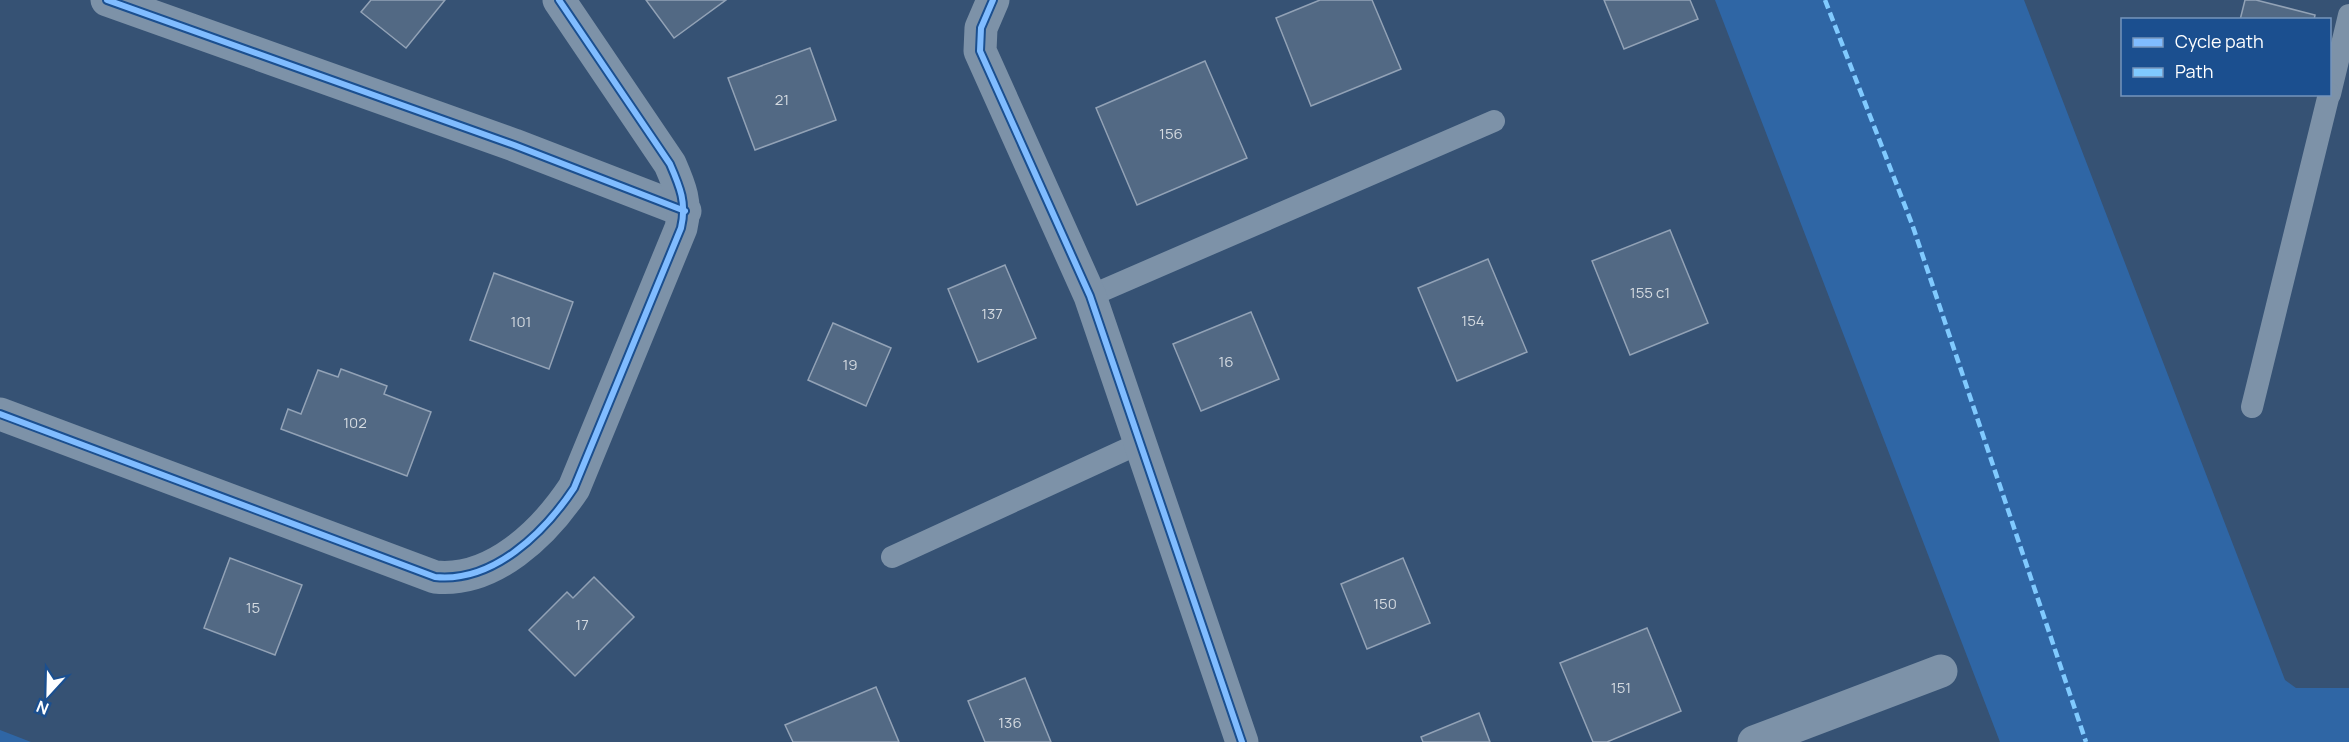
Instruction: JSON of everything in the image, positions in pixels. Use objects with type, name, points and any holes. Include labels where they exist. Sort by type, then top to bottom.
[{"type":"street","points":[[107,0],[514,145],[685,211]]},
{"type":"street","points":[[0,414],[435,577],[456,579],[478,574],[533,538],[556,514],[574,488],[681,228],[685,211],[682,191],[670,164],[559,0]]},
{"type":"street","points":[[993,0],[981,28],[980,51],[1090,296],[1242,742]]},
{"type":"street","points":[[1754,742],[1941,671]]},
{"type":"lane","points":[[2331,90],[2349,15]]},
{"type":"lane","points":[[2252,407],[2330,96]]},
{"type":"lane","points":[[1090,296],[1494,121]]},
{"type":"lane","points":[[892,557],[1140,443]]},
{"type":"shaded area","points":[[1715,0],[2024,0],[2285,680],[2296,688],[2349,688],[2349,742],[2000,742]]},
{"type":"shaded area","points":[[0,730],[31,742],[0,742]]},
{"type":"building","points":[[371,0],[445,0],[406,48],[361,12]]},
{"type":"building","points":[[646,0],[726,0],[674,38]]},
{"type":"building","points":[[1320,0],[1372,0],[1401,69],[1311,106],[1276,18]]},
{"type":"building","points":[[1604,0],[1690,0],[1698,19],[1624,49]]},
{"type":"building","points":[[2245,0],[2256,0],[2315,15],[2314,18],[2240,18]]},
{"type":"building","points":[[810,48],[836,120],[755,150],[728,78]]},
{"type":"building","points":[[1205,61],[1247,158],[1137,205],[1096,108]]},
{"type":"building","points":[[1670,230],[1708,323],[1630,355],[1592,261]]},
{"type":"building","points":[[1488,259],[1527,352],[1457,381],[1418,288]]},
{"type":"building","points":[[1005,265],[1036,338],[978,362],[948,289]]},
{"type":"building","points":[[494,273],[573,302],[549,369],[470,340]]},
{"type":"building","points":[[1251,312],[1279,379],[1201,411],[1173,344]]},
{"type":"building","points":[[833,323],[891,348],[866,406],[808,380]]},
{"type":"building","points":[[341,369],[387,386],[384,394],[431,412],[407,476],[281,429],[288,409],[301,414],[318,370],[338,377]]},
{"type":"building","points":[[230,558],[302,585],[275,655],[204,628]]},
{"type":"building","points":[[1403,558],[1430,623],[1367,649],[1341,584]]},
{"type":"building","points":[[594,577],[634,617],[575,676],[529,630],[567,592],[573,598]]},
{"type":"building","points":[[1647,628],[1681,711],[1607,742],[1593,742],[1560,663]]},
{"type":"building","points":[[1025,678],[1051,742],[985,742],[968,701]]},
{"type":"building","points":[[876,687],[899,742],[793,742],[785,725]]},
{"type":"building","points":[[1479,713],[1490,742],[1423,742],[1421,737]]},
{"type":"marked path","points":[[1825,0],[1912,224],[2086,742]]},
{"type":"cycle path","points":[[107,0],[514,145],[685,211]]},
{"type":"cycle path","points":[[0,414],[435,577],[456,577],[477,572],[515,552],[548,522],[574,488],[683,219],[682,195],[670,164],[559,0]]},
{"type":"cycle path","points":[[993,0],[981,28],[980,51],[1090,296],[1242,742]]}]
